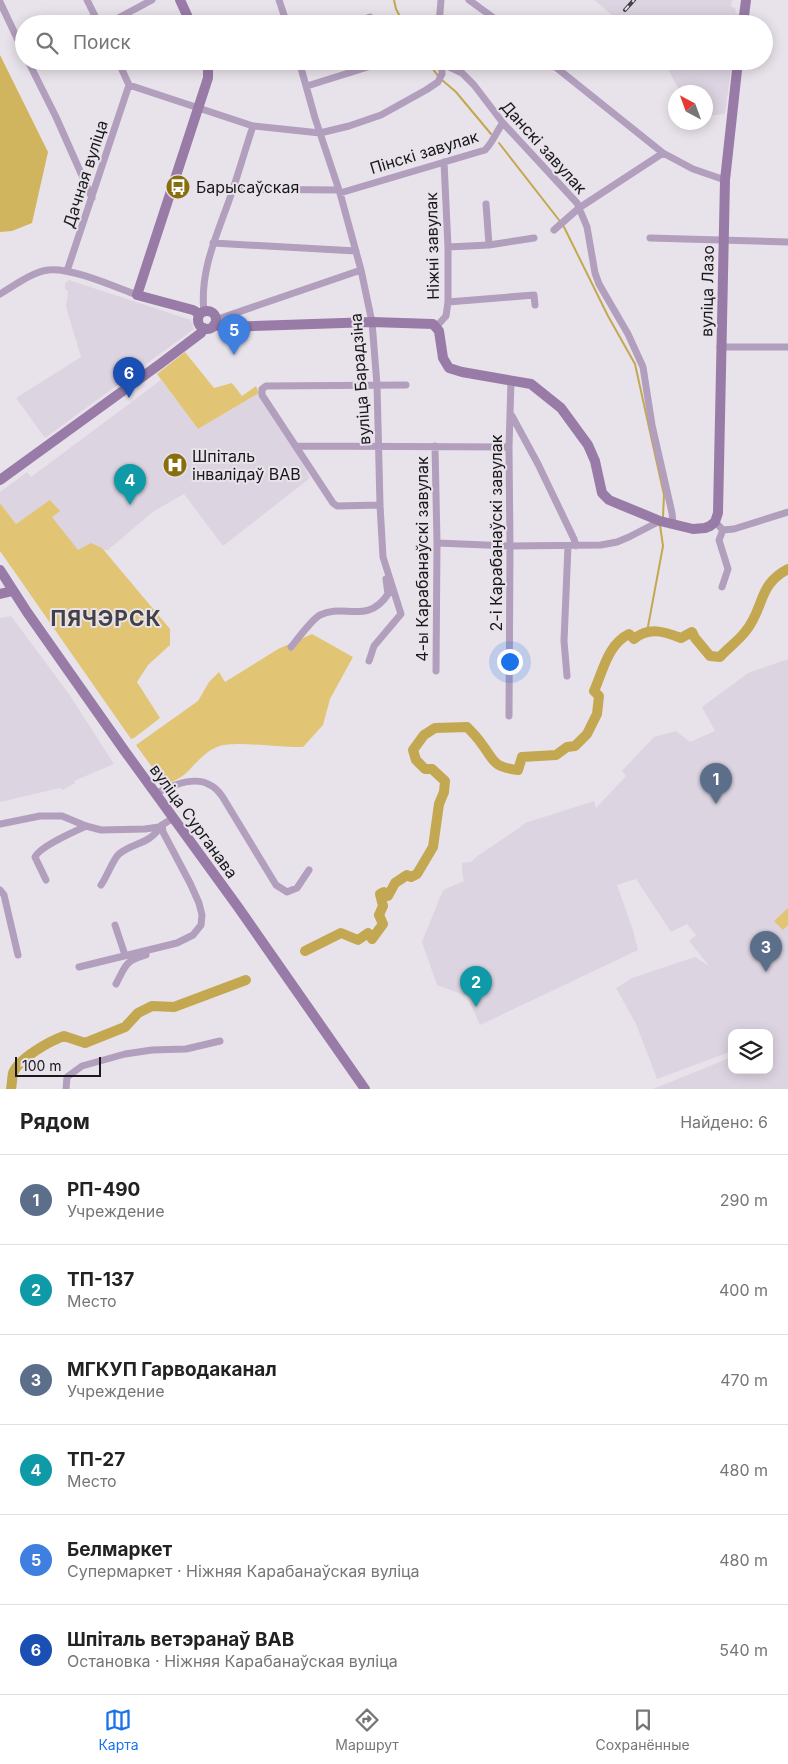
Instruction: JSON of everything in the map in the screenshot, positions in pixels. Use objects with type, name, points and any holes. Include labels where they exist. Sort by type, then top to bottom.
[{"type":"main road","points":[[180,0],[187,15]]},
{"type":"main road","points":[[744,15],[746,0]]},
{"type":"main road","points":[[208,70],[208,78],[137,295],[202,313],[212,313],[215,322],[224,328],[372,322],[427,323],[436,327],[439,331],[443,358],[449,368],[530,384],[541,391],[568,415],[588,445],[595,461],[602,493],[609,500],[660,521],[693,529],[719,526]]},
{"type":"main road","name":"вуліца Лазо","points":[[719,526],[720,347],[725,180],[737,70]]},
{"type":"main road","points":[[202,313],[198,322],[204,328],[208,329],[215,322]]},
{"type":"main road","points":[[0,480],[160,364],[201,333],[204,328]]},
{"type":"main road","name":"вуліца Сурганава","points":[[0,570],[155,794],[238,908],[365,1089]]},
{"type":"main road","points":[[0,594],[13,591]]},
{"type":"street","points":[[86,0],[94,15]]},
{"type":"street","points":[[124,15],[152,0]]},
{"type":"street","points":[[279,0],[284,15]]},
{"type":"street","points":[[441,15],[442,0]]},
{"type":"street","points":[[469,0],[490,15]]},
{"type":"street","points":[[0,2],[15,34]]},
{"type":"street","points":[[34,70],[92,198]]},
{"type":"street","points":[[122,70],[129,84],[253,126],[320,133],[350,126],[381,115],[419,95],[438,82],[442,70]]},
{"type":"street","name":"вуліца Барадзіна","points":[[302,70],[340,192],[361,270],[372,322],[380,447],[380,504],[383,557],[401,614],[374,646],[369,661]]},
{"type":"street","points":[[307,86],[358,70]]},
{"type":"street","name":"Данскі завулак","points":[[456,70],[462,73],[474,85],[503,123],[577,203],[587,227],[595,273],[599,284],[628,334],[643,367],[652,425],[673,524]]},
{"type":"street","points":[[559,70],[663,153],[693,168],[725,180]]},
{"type":"street","name":"Дачная вуліца","points":[[67,271],[129,84]]},
{"type":"street","name":"Пінскі завулак","points":[[233,189],[340,192],[485,150],[503,123]]},
{"type":"street","points":[[202,313],[207,265],[253,126]]},
{"type":"street","points":[[554,230],[579,208],[663,153]]},
{"type":"street","name":"Ніжні завулак","points":[[436,327],[446,316],[448,302],[448,247],[444,162]]},
{"type":"street","points":[[486,204],[488,245]]},
{"type":"street","points":[[448,247],[488,245],[534,238]]},
{"type":"street","points":[[650,238],[788,242]]},
{"type":"street","points":[[213,244],[356,251]]},
{"type":"street","points":[[0,294],[37,273],[48,270],[67,271],[137,295]]},
{"type":"street","points":[[215,322],[361,270]]},
{"type":"street","points":[[448,302],[534,295],[535,305]]},
{"type":"street","points":[[720,347],[788,347]]},
{"type":"street","name":"2-і Карабанаўскі завулак","points":[[509,716],[509,447],[511,381]]},
{"type":"street","points":[[380,504],[337,506],[262,395],[262,389],[266,386],[406,385]]},
{"type":"street","points":[[511,415],[538,464],[574,539],[564,641],[567,676]]},
{"type":"street","name":"4-ы Карабанаўскі завулак","points":[[296,446],[509,447]]},
{"type":"street","name":"4-ы Карабанаўскі завулак","points":[[435,446],[437,543],[436,671]]},
{"type":"street","points":[[719,526],[734,529],[788,512]]},
{"type":"street","points":[[437,543],[510,546],[601,545],[616,542],[647,529],[660,521]]},
{"type":"street","name":"вуліца Лазо","points":[[719,526],[719,540],[728,569],[722,588]]},
{"type":"street","points":[[291,647],[320,615],[369,610],[379,605],[388,594],[385,568]]},
{"type":"street","points":[[155,794],[190,781],[201,781],[210,785],[222,796],[276,885],[287,892],[296,888],[309,870]]},
{"type":"street","points":[[0,824],[40,816],[62,816],[100,830],[162,826]]},
{"type":"street","points":[[101,885],[118,855],[148,840],[172,818]]},
{"type":"street","points":[[46,880],[35,857],[36,854],[52,843],[86,826]]},
{"type":"street","name":"вуліца Сурганава","points":[[79,967],[182,941],[193,935],[201,925],[202,916],[199,903],[163,832],[162,826]]},
{"type":"street","points":[[0,890],[4,895],[18,955]]},
{"type":"street","points":[[115,925],[126,955]]},
{"type":"street","points":[[116,984],[127,963],[159,948]]},
{"type":"street","points":[[66,1089],[66,1077],[82,1066],[125,1054],[152,1050],[186,1049],[220,1041]]},
{"type":"shaded area","points":[[594,0],[732,0],[731,6],[736,9],[735,13],[739,14],[739,15],[612,15]]},
{"type":"shaded area","points":[[0,55],[48,152],[32,223],[12,231],[0,232]]},
{"type":"shaded area","points":[[668,70],[731,70],[725,114],[713,115],[713,85],[676,85]]},
{"type":"shaded area","points":[[69,280],[191,320],[194,329],[45,438],[16,398],[81,357],[66,307],[68,291],[65,289],[65,283]]},
{"type":"shaded area","points":[[185,352],[214,388],[232,383],[242,396],[256,386],[259,393],[198,429],[157,374]]},
{"type":"shaded area","name":"Шпіталь інвалідаў ВАВ","points":[[161,380],[198,429],[259,393],[296,450],[310,478],[223,546],[184,494],[154,511],[108,550],[95,550],[80,560],[41,507],[16,524],[0,503],[0,492],[27,472],[31,477]]},
{"type":"shaded area","points":[[50,500],[60,511],[52,517],[78,550],[91,543],[102,548],[170,629],[170,645],[148,665],[137,682],[160,718],[134,738],[131,739],[0,551],[0,503],[16,524]]},
{"type":"shaded area","points":[[11,616],[69,694],[114,764],[74,781],[75,783],[63,790],[60,788],[0,802],[0,618]]},
{"type":"shaded area","points":[[312,634],[353,657],[330,699],[323,725],[303,747],[235,744],[217,747],[204,755],[183,776],[165,785],[136,745],[198,701],[209,682],[219,672],[225,682],[278,649]]},
{"type":"shaded area","points":[[788,659],[788,1089],[653,1089],[728,1059],[728,1074],[773,1074],[773,1029],[728,1029],[728,1052],[657,1079],[636,1024],[616,988],[632,978],[695,957],[709,966],[689,941],[696,935],[687,924],[671,932],[636,879],[617,885],[638,950],[480,1025],[467,996],[437,985],[422,942],[443,890],[464,881],[462,863],[471,862],[525,823],[594,801],[596,808],[626,776],[622,771],[654,737],[676,731],[690,742],[715,731],[702,707],[748,673]]},
{"type":"shaded area","points":[[788,908],[788,925],[783,930],[774,921]]},
{"type":"waterway","points":[[394,0],[399,15]]},
{"type":"waterway","points":[[434,70],[438,76]]},
{"type":"waterway","points":[[442,80],[456,92],[491,134]]},
{"type":"waterway","points":[[499,143],[559,220]]},
{"type":"waterway","points":[[564,227],[608,316],[635,364],[664,495],[663,517]]},
{"type":"waterway","points":[[647,632],[663,546],[660,525]]},
{"type":"waterway","points":[[305,951],[341,933],[358,940],[368,933],[372,939],[383,924],[379,915],[383,906],[380,894],[384,892],[388,896],[395,883],[407,875],[411,877],[417,874],[433,847],[439,804],[444,792],[445,781],[432,769],[425,769],[416,760],[413,750],[424,735],[435,728],[467,727],[495,762],[510,769],[518,770],[522,757],[556,755],[567,747],[575,746],[587,734],[597,714],[599,696],[594,691],[611,651],[622,638],[629,634],[634,639],[651,631],[663,632],[681,638],[692,632],[710,656],[720,657],[751,623],[771,582],[788,569]]},
{"type":"waterway","points":[[11,1089],[13,1073],[16,1067],[28,1056],[58,1038],[64,1036],[85,1043],[125,1027],[138,1013],[152,1006],[174,1007],[246,980]]},
{"type":"railway","points":[[625,10],[634,0]]},
{"type":"place","name":"Барысаўская","points":[[178,187]]},
{"type":"place","name":"Белмаркет","points":[[234,355]]},
{"type":"place","name":"Шпіталь ветэранаў ВАВ","points":[[129,398]]},
{"type":"place","name":"Шпіталь інвалідаў ВАВ","points":[[175,465]]},
{"type":"place","name":"ТП-27","points":[[130,505]]},
{"type":"place","name":"РП-490","points":[[716,804]]},
{"type":"place","name":"МГКУП Гарводаканал","points":[[766,972]]},
{"type":"place","name":"ТП-137","points":[[476,1007]]},
{"type":"district","name":"ПЯЧЭРСК","points":[[106,618]]}]
